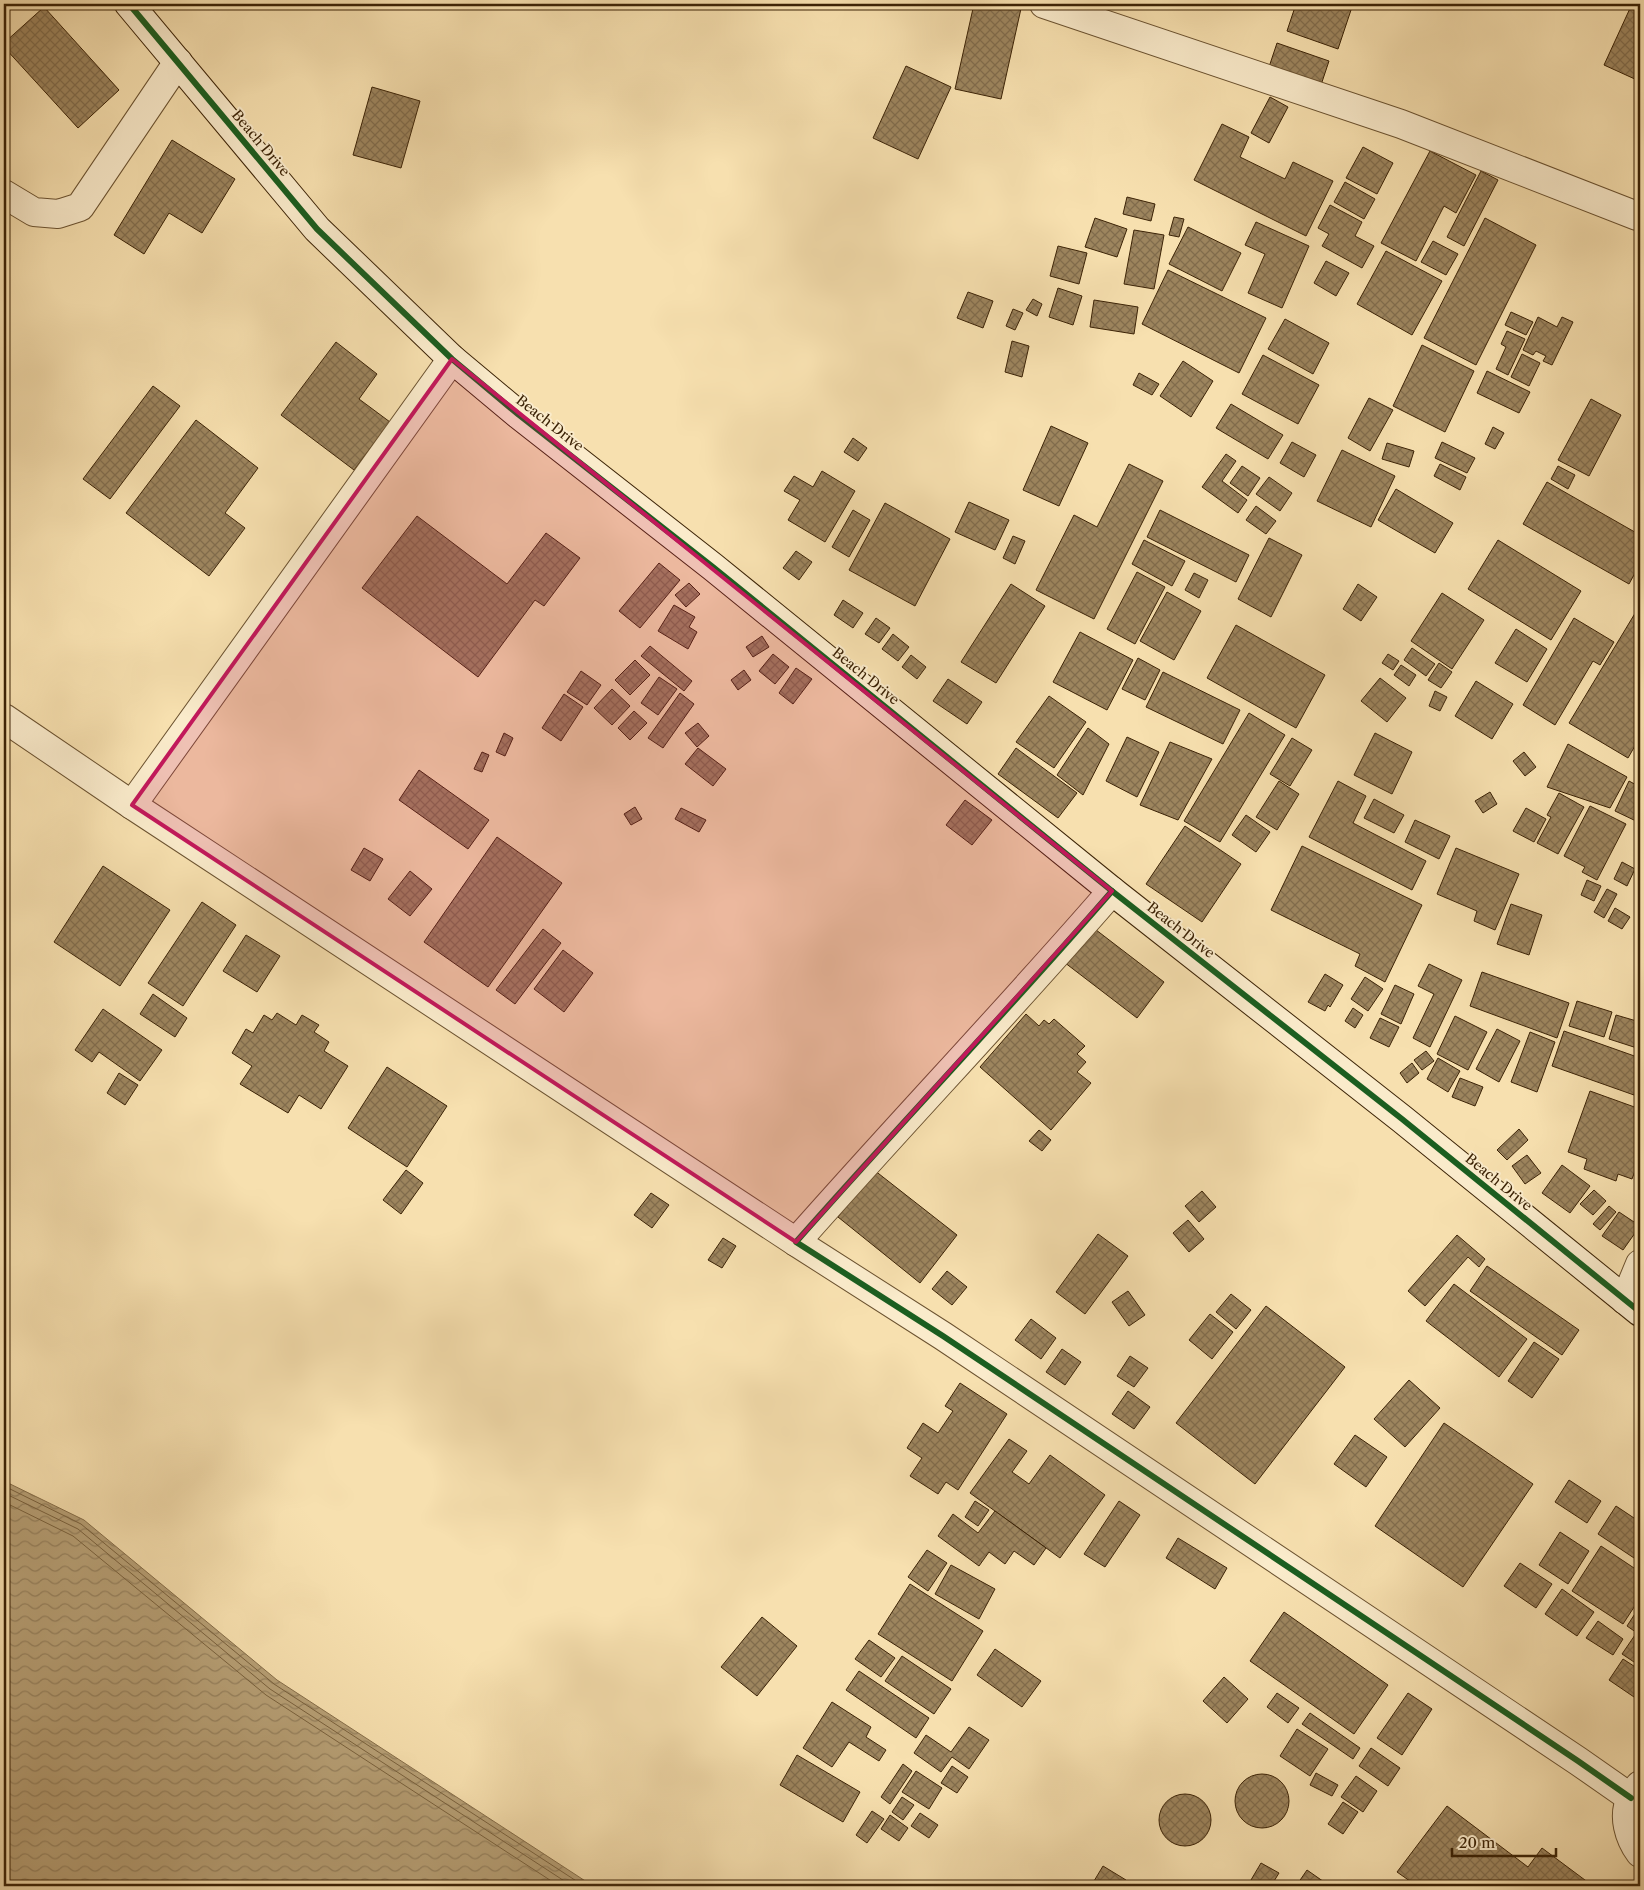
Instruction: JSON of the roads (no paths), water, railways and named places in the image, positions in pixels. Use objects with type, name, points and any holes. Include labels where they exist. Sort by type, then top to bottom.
[{"type":"street","name":"Beach Drive","points":[[129,4],[317,230],[452,359],[713,567],[1112,891],[1402,1119],[1632,1306]]},
{"type":"street","points":[[1044,4],[1401,124],[1637,216]]},
{"type":"street","points":[[4,194],[34,212],[58,214],[80,207],[178,62]]},
{"type":"street","points":[[132,805],[452,359]]},
{"type":"street","points":[[4,718],[132,805],[942,1336],[1570,1755],[1635,1791],[1626,1819],[1632,1843],[1640,1853]]},
{"type":"street","points":[[796,1242],[867,1161],[1032,983],[1112,891]]},
{"type":"street","points":[[1632,1306],[1640,1264]]},
{"type":"water","points":[[4,1481],[84,1520],[277,1680],[593,1886],[4,1886]]}]
